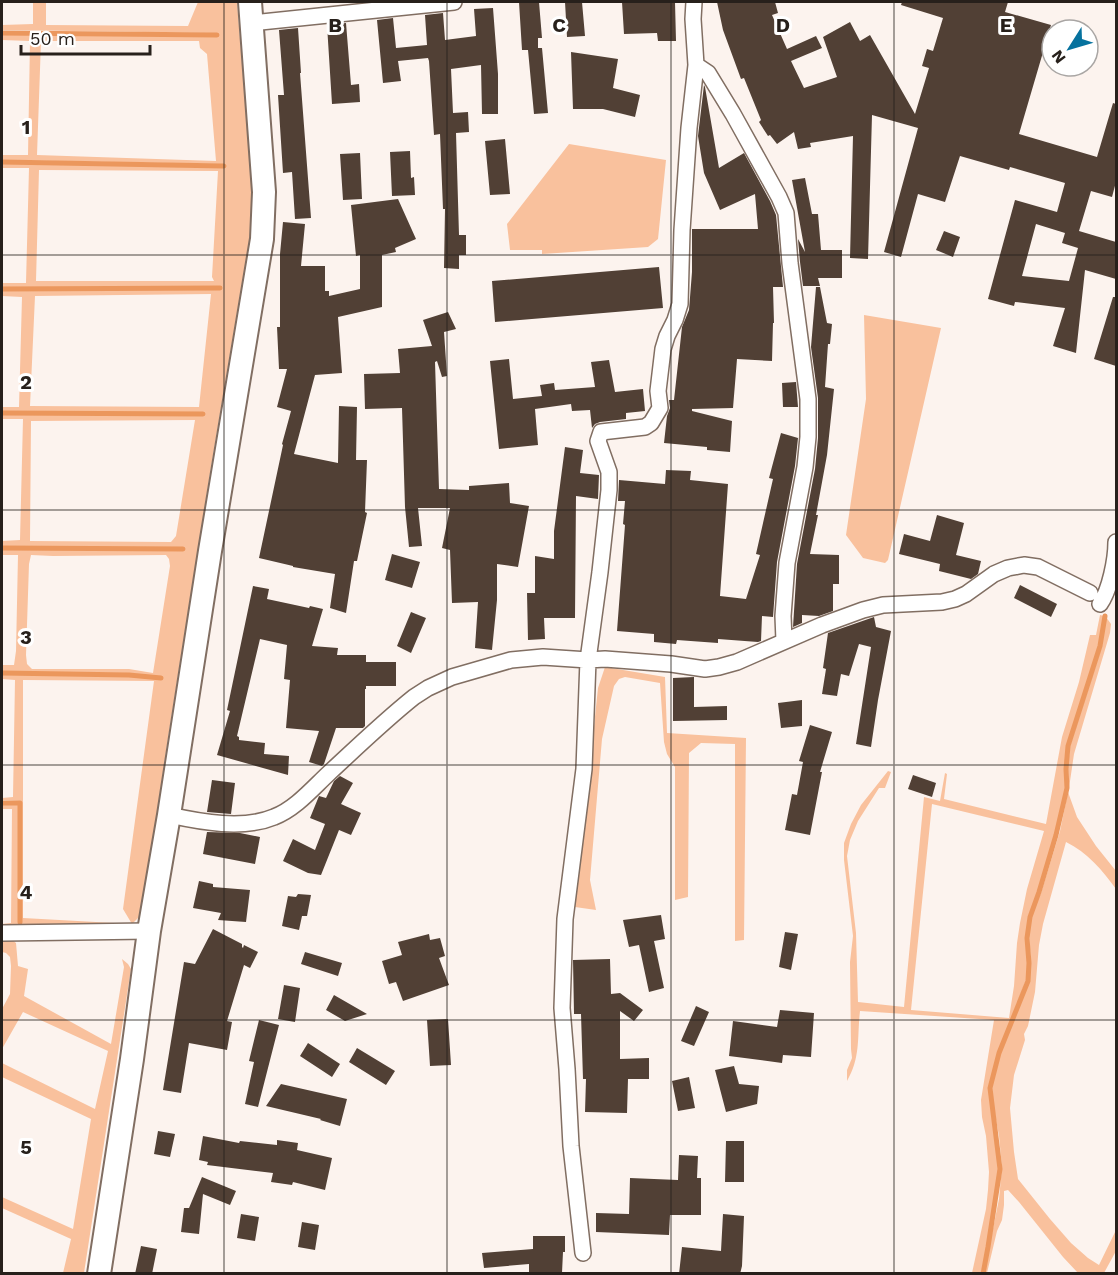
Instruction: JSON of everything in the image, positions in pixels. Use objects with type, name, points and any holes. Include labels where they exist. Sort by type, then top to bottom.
[{"type":"street","points":[[99,1274],[149,931],[170,815],[210,551],[262,238],[264,192],[251,12],[454,2]]},
{"type":"street","points":[[583,1253],[571,1146],[562,1008],[565,919],[584,769],[588,660],[609,490],[609,472],[598,441],[601,432],[645,427],[651,423],[660,408],[658,391],[663,350],[680,304],[688,138],[696,65],[694,2]]},
{"type":"street","points":[[696,65],[708,73],[733,114],[786,213],[809,415],[805,467],[787,563],[783,616],[784,641]]},
{"type":"street","points":[[170,815],[221,824],[247,823],[274,817],[306,795],[408,701],[452,676],[512,660],[543,657],[660,663],[705,669],[719,667],[737,662],[863,610],[883,605],[942,602],[955,599],[994,574],[1024,565],[1038,567],[1095,598],[1104,598],[1116,556],[1116,542]]},
{"type":"street","points":[[2,933],[149,931]]},
{"type":"shaded area","points":[[33,2],[46,2],[46,25],[188,26],[198,2],[237,2],[252,185],[251,230],[211,467],[142,914],[132,924],[123,909],[154,681],[23,680],[23,918],[114,923],[119,928],[2,929],[2,924],[11,923],[12,809],[2,809],[2,804],[18,805],[19,924],[21,801],[2,800],[2,798],[13,797],[15,680],[2,679],[2,674],[130,676],[162,680],[163,677],[129,673],[2,672],[2,665],[14,665],[16,651],[18,555],[2,555],[2,548],[184,551],[185,548],[2,546],[2,541],[20,540],[23,419],[2,419],[2,414],[203,415],[204,413],[2,411],[2,407],[19,407],[22,297],[2,296],[2,291],[222,289],[222,287],[2,287],[2,283],[26,283],[29,168],[2,168],[2,163],[225,168],[226,164],[2,160],[2,155],[28,155],[30,41],[2,40],[2,34],[217,37],[217,33],[2,30],[2,25],[33,24]],"holes":[[[41,41],[199,41],[200,48],[207,54],[216,161],[37,155]],[[39,170],[218,171],[212,277],[214,281],[36,281]],[[211,294],[199,407],[30,406],[35,296]],[[195,420],[176,536],[171,542],[30,541],[31,421]],[[31,555],[166,555],[169,559],[170,566],[153,673],[129,669],[32,669],[27,664]]]},
{"type":"shaded area","points":[[569,144],[666,160],[658,239],[648,247],[542,254],[542,250],[510,250],[507,224]]},
{"type":"shaded area","points":[[864,315],[941,328],[888,560],[885,563],[863,558],[846,535],[866,399]]},
{"type":"shaded area","points":[[1100,615],[1104,616],[1099,646],[1067,746],[1066,788],[1055,835],[1028,917],[1026,980],[998,1052],[989,1088],[999,1169],[981,1273],[972,1273],[988,1190],[989,1172],[981,1100],[994,1020],[860,1011],[855,1064],[847,1081],[847,1070],[852,1058],[850,962],[853,936],[844,843],[861,805],[888,771],[891,772],[885,788],[879,788],[858,821],[850,840],[847,856],[856,933],[858,1002],[904,1007],[924,797],[940,801],[945,773],[947,774],[944,799],[1046,824],[1062,737],[1079,682],[1090,635],[1096,635]],"holes":[[[932,804],[1044,831],[1027,889],[1020,923],[1009,1018],[911,1010]]]},
{"type":"shaded area","points":[[1106,617],[1111,624],[1110,633],[1074,754],[1069,788],[1070,746],[1102,646]]},
{"type":"shaded area","points":[[605,667],[665,677],[667,733],[746,738],[744,940],[735,941],[735,744],[701,743],[689,753],[688,897],[675,900],[675,767],[667,754],[664,742],[660,683],[625,677],[619,679],[614,686],[602,739],[590,880],[596,910],[575,907],[598,688]]},
{"type":"shaded area","points":[[1068,792],[1077,817],[1116,871],[1116,889],[1094,862],[1066,842],[1043,924],[1035,992],[1028,1026],[1024,1034],[1025,1040],[1014,1075],[1010,1108],[1014,1152],[1018,1179],[1071,1243],[1099,1265],[1116,1230],[1116,1251],[1104,1273],[1078,1273],[1008,1190],[1004,1191],[1002,1220],[997,1231],[987,1273],[984,1273],[999,1199],[1002,1167],[992,1087],[1001,1052],[1029,981],[1031,915],[1041,893],[1060,831]]},
{"type":"shaded area","points":[[2,940],[12,940],[16,943],[18,966],[28,969],[24,996],[111,1044],[124,967],[122,959],[131,969],[84,1273],[63,1273],[71,1239],[2,1208],[2,1197],[73,1229],[91,1119],[2,1077],[2,1063],[95,1109],[108,1051],[23,1012],[2,1049],[2,1009],[10,994],[11,966],[10,957],[2,952]]},
{"type":"building","points":[[519,2],[539,2],[542,38],[538,38],[538,48],[542,48],[548,113],[534,114],[528,50],[522,50]]},
{"type":"building","points":[[565,2],[582,2],[585,36],[567,37]]},
{"type":"building","points":[[622,2],[675,2],[676,41],[658,41],[657,33],[624,34]]},
{"type":"building","points":[[717,2],[775,2],[778,13],[772,15],[787,49],[816,36],[822,48],[791,61],[804,88],[837,77],[823,37],[850,22],[860,41],[870,35],[915,114],[929,68],[922,66],[927,49],[933,51],[943,18],[901,5],[902,2],[1008,2],[1005,12],[1040,22],[1040,62],[1019,134],[1097,157],[1113,103],[1116,104],[1116,182],[1112,197],[1091,191],[1079,231],[1116,242],[1116,279],[1085,270],[1076,353],[1053,346],[1065,308],[1015,302],[1014,306],[988,299],[1015,200],[1057,212],[1065,183],[960,156],[945,202],[918,194],[901,257],[884,252],[918,128],[872,115],[868,259],[850,258],[853,136],[810,143],[811,147],[798,149],[794,132],[777,144],[770,135],[768,136],[759,122],[761,120],[744,78],[741,79],[723,30]],"holes":[[[1036,224],[1065,233],[1062,243],[1078,248],[1069,281],[1022,276]]]},
{"type":"building","points":[[493,8],[498,74],[498,114],[482,114],[481,65],[451,69],[453,113],[468,112],[469,132],[456,133],[459,235],[466,235],[466,255],[459,255],[459,269],[444,268],[445,209],[443,209],[440,134],[434,135],[429,61],[428,58],[398,61],[401,81],[383,83],[377,20],[393,18],[396,48],[427,45],[425,15],[443,13],[445,40],[476,36],[474,9]]},
{"type":"building","points":[[346,23],[351,85],[359,84],[360,102],[332,104],[327,25]]},
{"type":"building","points":[[298,28],[311,218],[295,219],[292,172],[283,173],[278,95],[284,95],[279,30]]},
{"type":"building","points":[[571,52],[618,59],[613,88],[640,95],[635,117],[603,109],[573,109]]},
{"type":"building","points":[[704,85],[719,168],[744,153],[776,215],[783,287],[773,287],[772,361],[737,359],[733,408],[692,409],[692,411],[732,421],[730,452],[707,450],[707,447],[664,443],[670,408],[669,400],[674,400],[682,327],[689,310],[692,229],[758,229],[755,194],[720,210],[704,173],[698,136]]},
{"type":"building","points":[[505,139],[510,194],[490,195],[485,141]]},
{"type":"building","points":[[410,151],[411,178],[414,177],[415,195],[392,196],[390,152]]},
{"type":"building","points":[[360,153],[362,199],[343,200],[340,154]]},
{"type":"building","points":[[805,178],[812,214],[818,214],[821,250],[842,250],[842,278],[818,278],[820,286],[803,286],[798,239],[805,252],[792,180]]},
{"type":"building","points":[[398,199],[416,239],[395,248],[396,252],[382,255],[382,307],[338,317],[342,373],[315,375],[294,454],[338,463],[339,406],[357,407],[356,460],[367,460],[365,512],[367,513],[357,561],[354,561],[346,613],[330,608],[335,574],[293,567],[259,558],[291,411],[277,407],[287,369],[279,369],[277,327],[280,327],[280,254],[283,222],[305,224],[301,266],[325,266],[325,291],[329,291],[329,296],[360,289],[360,255],[356,256],[351,205]]},
{"type":"building","points":[[944,231],[960,237],[953,257],[936,250]]},
{"type":"building","points":[[659,267],[663,308],[495,322],[492,281]]},
{"type":"building","points":[[816,287],[820,287],[827,323],[832,324],[825,387],[834,389],[827,455],[810,554],[839,555],[839,584],[833,584],[833,611],[819,616],[802,615],[802,623],[793,627],[797,564],[815,469],[818,438],[818,398],[811,347]]},
{"type":"building","points":[[1113,297],[1116,297],[1116,366],[1094,359]]},
{"type":"building","points":[[448,312],[456,329],[444,332],[447,376],[442,377],[437,361],[435,362],[439,489],[469,490],[469,486],[509,483],[510,503],[529,506],[518,567],[497,564],[497,600],[492,650],[475,648],[478,602],[452,603],[450,550],[442,548],[450,508],[418,508],[422,546],[409,547],[405,507],[402,408],[365,409],[364,374],[400,373],[398,349],[432,346],[423,320]]},
{"type":"building","points":[[509,359],[513,399],[542,396],[540,385],[554,383],[555,390],[595,387],[591,362],[609,360],[615,392],[643,389],[645,411],[626,413],[626,419],[600,422],[592,428],[590,410],[572,411],[571,404],[535,409],[538,445],[499,449],[490,361]]},
{"type":"building","points":[[796,382],[798,407],[783,407],[782,383]]},
{"type":"building","points":[[781,433],[798,438],[777,562],[773,617],[762,616],[761,641],[718,639],[718,643],[677,640],[676,644],[654,642],[654,634],[617,631],[625,525],[623,524],[625,501],[618,501],[619,480],[665,484],[666,470],[691,471],[690,480],[728,484],[720,596],[746,599],[760,555],[756,554],[773,479],[769,478]]},
{"type":"building","points":[[565,447],[583,450],[580,473],[599,475],[598,499],[576,496],[575,618],[544,618],[545,639],[528,640],[527,593],[535,593],[535,556],[554,559],[554,531]]},
{"type":"building","points":[[937,515],[964,523],[956,555],[981,561],[978,574],[971,579],[939,571],[940,564],[899,554],[904,534],[930,541]]},
{"type":"building","points":[[392,554],[420,562],[412,588],[385,580]]},
{"type":"building","points":[[1020,585],[1057,604],[1051,617],[1014,598]]},
{"type":"building","points":[[253,586],[269,589],[267,599],[323,609],[312,646],[338,648],[337,655],[366,655],[366,662],[396,662],[396,686],[366,686],[365,726],[363,728],[336,728],[322,766],[309,762],[319,731],[286,728],[290,680],[284,679],[287,645],[260,639],[237,736],[239,740],[265,743],[264,754],[289,756],[288,775],[217,755],[230,711],[227,710]]},
{"type":"building","points":[[411,612],[426,618],[411,653],[397,646]]},
{"type":"building","points":[[874,617],[876,627],[891,631],[871,747],[856,744],[871,647],[859,644],[849,676],[841,674],[837,696],[822,694],[828,633]]},
{"type":"building","points":[[694,677],[694,707],[727,706],[727,720],[673,721],[673,678]]},
{"type":"building","points":[[802,700],[802,726],[781,728],[778,703]]},
{"type":"building","points":[[810,725],[832,732],[820,772],[822,772],[810,835],[785,830],[792,794],[797,795],[803,762],[799,761]]},
{"type":"building","points":[[913,775],[936,783],[932,797],[908,789]]},
{"type":"building","points":[[340,776],[353,783],[341,804],[361,813],[351,835],[339,830],[321,875],[308,873],[283,861],[293,839],[315,850],[325,824],[310,818],[319,796],[326,798],[334,781]]},
{"type":"building","points":[[212,780],[235,783],[231,814],[207,812]]},
{"type":"building","points":[[207,832],[240,833],[260,837],[255,864],[203,854]]},
{"type":"building","points":[[199,881],[213,884],[213,887],[250,890],[246,922],[218,920],[221,913],[193,908]]},
{"type":"building","points":[[298,894],[311,895],[307,916],[302,916],[299,930],[282,926],[288,896],[296,897]]},
{"type":"building","points":[[661,915],[665,939],[654,941],[664,988],[649,992],[639,945],[629,947],[623,920]]},
{"type":"building","points":[[213,929],[242,944],[243,948],[244,945],[258,952],[250,968],[244,965],[227,1021],[232,1022],[227,1050],[189,1043],[181,1093],[163,1090],[184,962],[195,964]]},
{"type":"building","points":[[785,932],[798,934],[791,970],[779,967]]},
{"type":"building","points":[[429,934],[430,940],[440,938],[445,956],[439,958],[449,985],[403,1001],[396,982],[389,984],[382,961],[402,955],[398,942]]},
{"type":"building","points":[[305,952],[342,963],[338,976],[301,964]]},
{"type":"building","points":[[610,959],[611,994],[620,993],[643,1010],[634,1021],[620,1011],[620,1059],[649,1058],[649,1079],[628,1079],[627,1113],[585,1112],[586,1079],[583,1079],[581,1014],[574,1014],[573,960]]},
{"type":"building","points":[[284,985],[300,988],[295,1022],[278,1019]]},
{"type":"building","points":[[334,995],[367,1014],[345,1021],[326,1010]]},
{"type":"building","points":[[696,1006],[709,1012],[694,1046],[681,1041]]},
{"type":"building","points":[[780,1010],[814,1013],[811,1057],[783,1055],[782,1063],[729,1056],[733,1021],[777,1027]]},
{"type":"building","points":[[448,1019],[451,1065],[430,1066],[427,1020]]},
{"type":"building","points":[[259,1020],[279,1025],[258,1107],[245,1104],[254,1062],[249,1061]]},
{"type":"building","points":[[308,1043],[340,1064],[332,1077],[300,1056]]},
{"type":"building","points":[[357,1048],[395,1071],[386,1085],[349,1062]]},
{"type":"building","points":[[734,1066],[739,1084],[759,1086],[757,1104],[726,1112],[715,1070]]},
{"type":"building","points":[[689,1077],[695,1108],[678,1111],[672,1081]]},
{"type":"building","points":[[281,1084],[347,1099],[340,1126],[321,1119],[266,1106]]},
{"type":"building","points":[[158,1131],[175,1134],[170,1157],[154,1154]]},
{"type":"building","points":[[203,1136],[239,1143],[240,1141],[277,1145],[277,1140],[298,1143],[297,1150],[332,1158],[325,1190],[293,1182],[292,1185],[271,1182],[273,1173],[207,1165],[208,1162],[199,1160]]},
{"type":"building","points":[[726,1141],[744,1141],[744,1182],[725,1182]]},
{"type":"building","points":[[679,1155],[698,1156],[697,1178],[701,1178],[701,1215],[670,1215],[669,1235],[596,1232],[596,1213],[629,1214],[630,1178],[678,1180]]},
{"type":"building","points":[[202,1177],[236,1191],[230,1205],[203,1194],[199,1234],[181,1232],[184,1208],[189,1208]]},
{"type":"building","points":[[241,1214],[259,1217],[255,1241],[237,1238]]},
{"type":"building","points":[[723,1214],[744,1216],[740,1274],[679,1274],[682,1247],[721,1251]]},
{"type":"building","points":[[302,1222],[319,1225],[315,1250],[298,1247]]},
{"type":"building","points":[[533,1236],[565,1236],[562,1273],[529,1274],[529,1264],[484,1268],[482,1253],[533,1249]]},
{"type":"building","points":[[141,1246],[157,1249],[152,1274],[135,1274]]},
{"type":"waterway","points":[[2,33],[217,35]]},
{"type":"waterway","points":[[2,162],[224,166]]},
{"type":"waterway","points":[[2,289],[220,288]]},
{"type":"waterway","points":[[2,413],[203,414]]},
{"type":"waterway","points":[[2,548],[183,549]]},
{"type":"waterway","points":[[983,1274],[1000,1169],[990,1088],[999,1053],[1028,981],[1027,938],[1030,917],[1056,835],[1067,788],[1068,746],[1100,646],[1105,616]]},
{"type":"waterway","points":[[2,673],[129,675],[161,678]]},
{"type":"waterway","points":[[2,803],[20,803],[20,922]]}]
